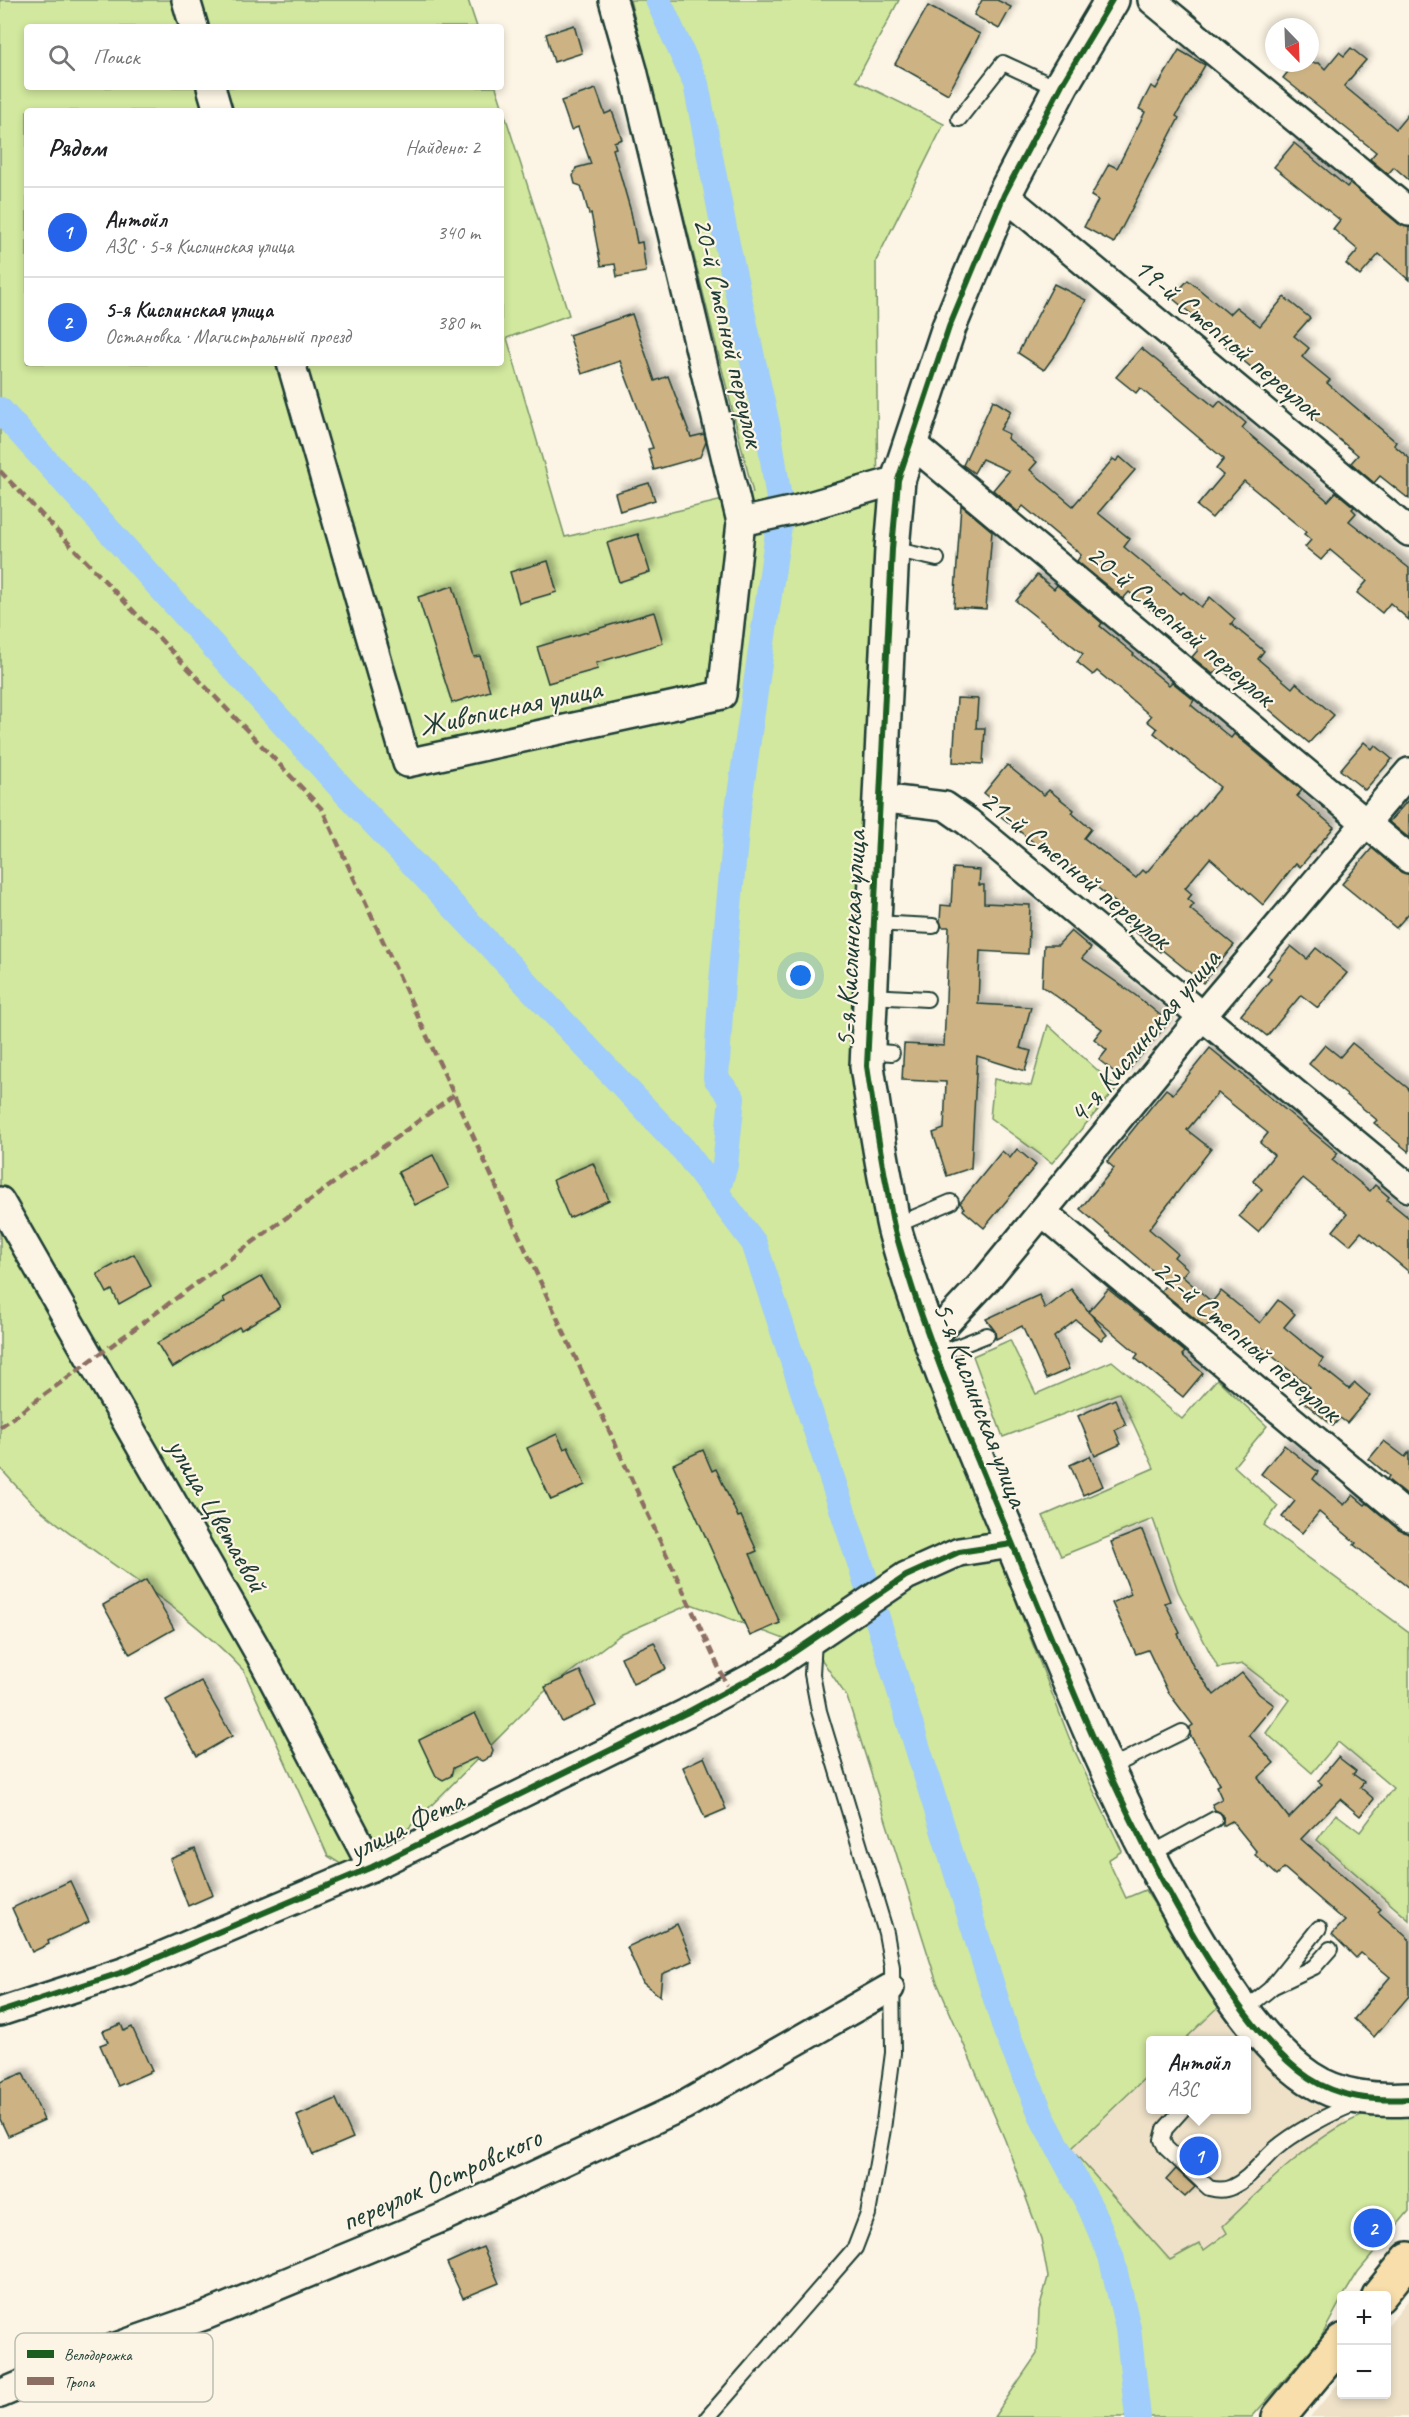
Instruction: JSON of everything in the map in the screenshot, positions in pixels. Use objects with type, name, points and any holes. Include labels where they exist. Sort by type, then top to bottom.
[{"type":"main road","points":[[1382,2291],[1409,2259]]},
{"type":"main road","points":[[1279,2417],[1338,2345]]},
{"type":"street","points":[[186,0],[193,24]]},
{"type":"street","name":"20-й Степной переулок","points":[[613,0],[633,70],[741,522]]},
{"type":"street","name":"5-я Кислинская улица","points":[[1112,0],[1059,89],[1004,195],[949,327],[898,480],[892,549],[870,996],[880,1052],[867,1066],[873,1110],[894,1226],[932,1348],[1107,1769],[1184,1920],[1242,2015],[1309,2078],[1343,2095],[1369,2099],[1409,2099]]},
{"type":"street","points":[[1152,0],[1409,212]]},
{"type":"street","points":[[212,90],[217,108]]},
{"type":"street","name":"19-й Степной переулок","points":[[1004,195],[1409,532]]},
{"type":"street","name":"Живописная улица","points":[[292,366],[407,763],[722,695],[741,522]]},
{"type":"street","name":"20-й Степной переулок","points":[[910,442],[1409,859]]},
{"type":"street","points":[[741,522],[795,510],[898,480]]},
{"type":"street","name":"4-я Кислинская улица","points":[[932,1348],[1203,1016],[1409,772]]},
{"type":"street","name":"21-й Степной переулок","points":[[879,798],[945,806],[968,822],[1409,1188]]},
{"type":"street","name":"улица Цветаевой","points":[[0,1201],[260,1655],[372,1867]]},
{"type":"street","name":"22-й Степной переулок","points":[[1042,1212],[1409,1518]]},
{"type":"street","name":"улица Фета","points":[[2,2006],[39,2001],[126,1971],[372,1867],[687,1713],[775,1665],[906,1576],[959,1552],[1012,1544]]},
{"type":"street","name":"переулок Островского","points":[[156,2333],[207,2315],[444,2217],[683,2106],[890,1988]]},
{"type":"street","name":"переулок Островского","points":[[0,2394],[15,2388]]},
{"type":"lane","points":[[959,119],[1003,63],[1059,89]]},
{"type":"lane","points":[[892,549],[937,559]]},
{"type":"lane","points":[[873,923],[933,926]]},
{"type":"lane","points":[[870,996],[927,999]]},
{"type":"lane","points":[[894,1226],[951,1202]]},
{"type":"lane","points":[[932,1348],[987,1335]]},
{"type":"lane","points":[[708,2417],[855,2248],[868,2214],[886,2107],[893,2053],[890,1988],[892,1967],[886,1933],[819,1711],[812,1674],[814,1640]]},
{"type":"lane","points":[[1107,1769],[1182,1732]]},
{"type":"lane","points":[[1149,1855],[1215,1820]]},
{"type":"lane","points":[[1242,2015],[1270,1989],[1319,1928]]},
{"type":"lane","points":[[1270,1989],[1314,1967],[1330,1949]]},
{"type":"lane","points":[[1178,2114],[1165,2129],[1162,2140],[1166,2148],[1209,2188],[1218,2190],[1230,2189],[1243,2180],[1276,2148],[1320,2120],[1369,2099]]},
{"type":"shaded area","points":[[1237,1990],[1359,2136],[1185,2278],[1071,2149],[1146,2077],[1146,2114],[1251,2114],[1251,2036],[1188,2036]]},
{"type":"shaded area","points":[[1409,2299],[1409,2417],[1310,2417],[1337,2385],[1337,2399],[1391,2399],[1391,2321]]},
{"type":"green space","points":[[0,0],[468,0],[476,24],[24,24],[24,90],[497,90],[503,108],[24,108],[24,366],[504,366],[504,112],[569,315],[507,338],[565,537],[753,493],[630,0],[899,0],[856,81],[944,124],[876,261],[878,541],[860,861],[853,1067],[883,1215],[875,1220],[933,1388],[1072,1745],[1122,1851],[1108,1860],[1126,1898],[1145,1890],[1221,2005],[1188,2036],[1146,2036],[1146,2077],[1071,2149],[1170,2260],[1199,2244],[1204,2250],[1227,2233],[1223,2226],[1253,2197],[1306,2150],[1342,2125],[1371,2113],[1409,2110],[1409,2211],[1358,2272],[1346,2291],[1337,2291],[1337,2307],[1320,2339],[1252,2417],[1143,2417],[1140,2401],[1135,2417],[994,2417],[1037,2354],[1039,2310],[1048,2277],[1041,2239],[1005,2140],[936,1980],[847,1697],[816,1651],[691,1604],[620,1635],[543,1693],[374,1863],[353,1872],[328,1856],[244,1671],[196,1626],[38,1508],[0,1468]]},
{"type":"green space","points":[[1048,1025],[1117,1088],[1052,1163],[990,1118],[994,1079],[1031,1086]]},
{"type":"green space","points":[[1010,1340],[1036,1394],[1112,1361],[1182,1419],[1217,1379],[1267,1426],[1234,1466],[1278,1506],[1264,1525],[1409,1632],[1409,1920],[1317,1840],[1336,1814],[1360,1832],[1393,1788],[1338,1742],[1312,1773],[1266,1733],[1290,1700],[1243,1664],[1218,1668],[1178,1591],[1153,1519],[1061,1556],[1043,1516],[1154,1468],[1119,1393],[1003,1437],[973,1356]]},
{"type":"building","points":[[982,0],[997,0],[1011,7],[999,29],[974,15]]},
{"type":"building","points":[[928,6],[980,34],[948,94],[895,64]]},
{"type":"building","points":[[574,25],[582,53],[554,62],[546,34]]},
{"type":"building","points":[[1351,48],[1366,60],[1344,86],[1396,129],[1409,113],[1409,180],[1394,167],[1388,174],[1370,159],[1376,152],[1283,78],[1288,72],[1319,72],[1319,63],[1325,69],[1339,52],[1344,56]]},
{"type":"building","points":[[1179,50],[1205,65],[1176,116],[1179,118],[1114,243],[1084,227],[1098,200],[1091,196],[1109,164],[1117,168],[1145,112],[1139,109],[1151,86],[1156,89]]},
{"type":"building","points":[[596,89],[605,114],[612,111],[622,139],[614,142],[616,148],[613,149],[631,212],[637,243],[642,242],[646,272],[617,277],[615,264],[601,266],[591,213],[589,214],[581,186],[575,184],[573,176],[576,168],[591,164],[578,127],[571,130],[561,101]]},
{"type":"building","points":[[1294,143],[1347,187],[1350,183],[1399,224],[1409,227],[1409,280],[1379,254],[1360,276],[1346,264],[1358,250],[1333,229],[1340,220],[1274,167]]},
{"type":"building","points":[[1188,280],[1229,314],[1236,307],[1260,326],[1284,297],[1310,318],[1294,336],[1309,348],[1302,357],[1330,380],[1327,383],[1396,442],[1394,445],[1409,458],[1409,499],[1380,476],[1374,483],[1351,463],[1358,455],[1212,335],[1214,333],[1172,298]]},
{"type":"building","points":[[1054,284],[1086,300],[1066,339],[1044,370],[1018,353]]},
{"type":"building","points":[[632,314],[655,381],[668,376],[691,437],[704,434],[706,442],[700,457],[654,470],[648,449],[653,448],[620,361],[582,374],[569,335]]},
{"type":"building","points":[[1141,348],[1215,407],[1220,401],[1246,423],[1242,428],[1328,501],[1336,492],[1354,507],[1352,509],[1356,513],[1349,521],[1409,568],[1409,620],[1390,603],[1382,613],[1357,593],[1367,581],[1330,550],[1321,560],[1305,547],[1311,540],[1304,534],[1306,532],[1244,481],[1212,518],[1197,506],[1223,475],[1216,469],[1224,459],[1140,388],[1136,393],[1116,377]]},
{"type":"building","points":[[993,400],[1011,411],[1000,430],[1009,434],[1007,438],[1037,462],[1030,470],[1073,506],[1113,459],[1116,461],[1120,457],[1135,470],[1098,513],[1130,539],[1124,547],[1181,594],[1183,592],[1201,607],[1210,597],[1235,619],[1231,624],[1264,651],[1258,659],[1292,688],[1296,683],[1334,715],[1309,743],[1219,667],[1213,674],[1192,657],[1198,650],[1129,592],[1123,599],[1077,561],[1081,555],[1023,506],[1018,512],[993,490],[1009,471],[982,459],[974,473],[963,465]]},
{"type":"building","points":[[649,483],[655,500],[620,511],[615,493]]},
{"type":"building","points":[[961,505],[992,531],[986,609],[954,607]]},
{"type":"building","points":[[638,534],[650,572],[619,582],[607,543]]},
{"type":"building","points":[[548,561],[557,592],[519,603],[510,572]]},
{"type":"building","points":[[1037,575],[1054,589],[1057,585],[1102,623],[1100,626],[1133,655],[1169,685],[1172,682],[1194,700],[1191,705],[1231,738],[1234,734],[1302,790],[1297,796],[1334,827],[1300,867],[1296,863],[1263,905],[1210,858],[1185,888],[1192,894],[1188,899],[1194,904],[1190,909],[1234,945],[1203,983],[1128,926],[1134,918],[1098,888],[1045,845],[1042,849],[999,815],[1004,809],[984,793],[1007,765],[1044,795],[1049,790],[1074,810],[1072,813],[1091,829],[1084,838],[1136,878],[1143,870],[1146,873],[1220,787],[1154,733],[1157,729],[1147,721],[1151,716],[1097,671],[1093,675],[1077,662],[1083,654],[1016,601]]},
{"type":"building","points":[[453,586],[474,657],[480,656],[490,691],[452,703],[418,597]]},
{"type":"building","points":[[654,612],[663,643],[596,663],[598,669],[548,683],[537,647]]},
{"type":"building","points":[[957,698],[978,699],[976,728],[985,728],[983,764],[953,762]]},
{"type":"building","points":[[1364,742],[1372,749],[1375,745],[1392,759],[1365,790],[1340,770]]},
{"type":"building","points":[[1409,799],[1409,838],[1389,822]]},
{"type":"building","points":[[1372,848],[1399,871],[1409,874],[1409,913],[1396,928],[1342,884]]},
{"type":"building","points":[[953,868],[980,870],[979,885],[984,885],[984,903],[1030,905],[1028,954],[980,951],[978,1004],[1031,1007],[1020,1048],[1031,1051],[1025,1071],[977,1056],[971,1168],[947,1176],[933,1133],[944,1129],[946,1082],[902,1080],[904,1044],[944,1046],[949,927],[942,927],[940,921],[941,905],[951,906]]},
{"type":"building","points":[[1071,931],[1091,948],[1082,958],[1169,1022],[1122,1078],[1099,1060],[1107,1050],[1094,1039],[1102,1029],[1042,986],[1044,945],[1058,945]]},
{"type":"building","points":[[1291,946],[1307,959],[1316,948],[1347,973],[1318,1008],[1301,995],[1267,1036],[1241,1015],[1271,979],[1267,975]]},
{"type":"building","points":[[1352,1043],[1409,1089],[1409,1152],[1374,1123],[1377,1120],[1309,1064],[1325,1045],[1340,1057]]},
{"type":"building","points":[[1210,1048],[1338,1153],[1332,1160],[1370,1191],[1375,1185],[1389,1197],[1387,1200],[1409,1218],[1409,1272],[1361,1232],[1350,1245],[1333,1231],[1347,1214],[1303,1178],[1258,1232],[1239,1216],[1262,1189],[1253,1181],[1274,1155],[1260,1143],[1268,1133],[1218,1093],[1187,1130],[1211,1149],[1149,1229],[1177,1253],[1174,1257],[1188,1269],[1182,1276],[1212,1302],[1221,1291],[1260,1323],[1278,1300],[1295,1314],[1284,1327],[1323,1359],[1319,1365],[1349,1389],[1355,1383],[1370,1396],[1347,1423],[1340,1418],[1333,1426],[1300,1399],[1310,1387],[1261,1347],[1254,1356],[1212,1322],[1205,1327],[1161,1291],[1167,1283],[1080,1209],[1114,1168],[1107,1162],[1151,1107],[1166,1089],[1173,1094]]},
{"type":"building","points":[[1017,1149],[1036,1165],[984,1228],[963,1210],[960,1203],[1002,1151],[1010,1158]]},
{"type":"building","points":[[433,1155],[449,1188],[415,1205],[398,1172]]},
{"type":"building","points":[[593,1163],[609,1200],[569,1218],[553,1180]]},
{"type":"building","points":[[134,1254],[151,1286],[119,1304],[112,1290],[107,1293],[97,1274]]},
{"type":"building","points":[[262,1276],[280,1307],[241,1330],[239,1327],[172,1368],[157,1343],[225,1302],[223,1298]]},
{"type":"building","points":[[1071,1289],[1107,1335],[1101,1340],[1076,1320],[1054,1337],[1069,1369],[1046,1379],[1022,1326],[996,1339],[995,1331],[986,1319],[1039,1295],[1045,1309]]},
{"type":"building","points":[[1108,1289],[1185,1352],[1182,1355],[1203,1373],[1183,1397],[1135,1358],[1138,1354],[1088,1312]]},
{"type":"building","points":[[1115,1399],[1126,1425],[1115,1430],[1121,1444],[1095,1456],[1078,1416]]},
{"type":"building","points":[[557,1434],[564,1449],[568,1447],[585,1485],[551,1500],[527,1448]]},
{"type":"building","points":[[1384,1441],[1405,1457],[1409,1452],[1409,1497],[1387,1479],[1389,1476],[1369,1459]]},
{"type":"building","points":[[1284,1445],[1318,1472],[1313,1479],[1344,1505],[1353,1495],[1365,1505],[1367,1503],[1399,1530],[1409,1533],[1409,1588],[1354,1545],[1356,1543],[1319,1512],[1302,1533],[1282,1517],[1295,1501],[1261,1474]]},
{"type":"building","points":[[703,1450],[712,1471],[716,1469],[757,1551],[750,1554],[780,1623],[750,1636],[673,1464]]},
{"type":"building","points":[[1090,1456],[1103,1486],[1083,1495],[1070,1465]]},
{"type":"building","points":[[1142,1530],[1170,1601],[1165,1603],[1180,1633],[1178,1634],[1193,1666],[1214,1695],[1242,1673],[1259,1694],[1274,1705],[1249,1735],[1274,1763],[1258,1778],[1289,1818],[1322,1784],[1318,1781],[1338,1757],[1356,1771],[1353,1774],[1364,1782],[1360,1787],[1374,1799],[1360,1816],[1340,1799],[1301,1839],[1381,1909],[1378,1912],[1409,1939],[1409,1996],[1374,2037],[1354,2019],[1390,1977],[1361,1953],[1356,1958],[1332,1934],[1345,1921],[1284,1868],[1277,1875],[1255,1855],[1257,1852],[1232,1821],[1223,1826],[1223,1815],[1215,1810],[1212,1804],[1222,1799],[1216,1786],[1220,1784],[1190,1735],[1190,1727],[1193,1725],[1168,1692],[1148,1650],[1136,1654],[1112,1603],[1131,1594],[1111,1542]]},
{"type":"building","points":[[146,1580],[174,1629],[130,1654],[103,1605]]},
{"type":"building","points":[[654,1642],[666,1669],[633,1684],[621,1657]]},
{"type":"building","points":[[580,1671],[596,1706],[562,1722],[545,1687]]},
{"type":"building","points":[[201,1681],[232,1736],[197,1756],[166,1700]]},
{"type":"building","points":[[475,1713],[493,1750],[491,1757],[482,1761],[475,1758],[453,1768],[451,1776],[443,1780],[436,1776],[419,1740]]},
{"type":"building","points":[[704,1757],[726,1809],[705,1818],[683,1767]]},
{"type":"building","points":[[195,1849],[213,1895],[188,1906],[170,1859]]},
{"type":"building","points":[[70,1881],[89,1922],[48,1941],[49,1944],[32,1952],[12,1908]]},
{"type":"building","points":[[677,1924],[693,1961],[662,1974],[660,1996],[643,1983],[627,1947]]},
{"type":"building","points":[[121,2024],[124,2031],[132,2027],[152,2071],[118,2086],[100,2045],[108,2042],[103,2031]]},
{"type":"building","points":[[23,2073],[44,2120],[8,2136],[0,2119],[0,2082]]},
{"type":"building","points":[[336,2099],[353,2138],[313,2155],[297,2116]]},
{"type":"building","points":[[1176,2169],[1195,2187],[1185,2197],[1166,2180]]},
{"type":"building","points":[[483,2247],[499,2283],[463,2298],[447,2263]]},
{"type":"waterway","points":[[658,0],[696,84],[727,244],[769,434],[781,512],[738,809],[722,981],[716,1078],[732,1098],[725,1165],[718,1188],[714,1190]]},
{"type":"waterway","points":[[0,410],[345,792],[684,1150],[754,1243],[859,1560],[1006,2031],[1044,2121],[1091,2209],[1111,2256],[1128,2328],[1138,2417]]},
{"type":"marked path","points":[[0,471],[322,809],[729,1690]]},
{"type":"marked path","points":[[0,1427],[454,1095]]},
{"type":"cycle path","points":[[1112,0],[1062,84],[1004,195],[949,327],[898,480],[892,549],[867,1066],[896,1235],[924,1322],[969,1440],[1080,1706],[1148,1852],[1222,1981],[1248,2018],[1278,2052],[1309,2078],[1332,2090],[1370,2099],[1409,2099]]},
{"type":"cycle path","points":[[0,2012],[126,1971],[372,1867],[686,1713],[775,1665],[906,1576],[959,1552],[1012,1544]]},
{"type":"place","name":"Антойл","points":[[1199,2156]]},
{"type":"place","name":"5-я Кислинская улица","points":[[1373,2228]]}]
